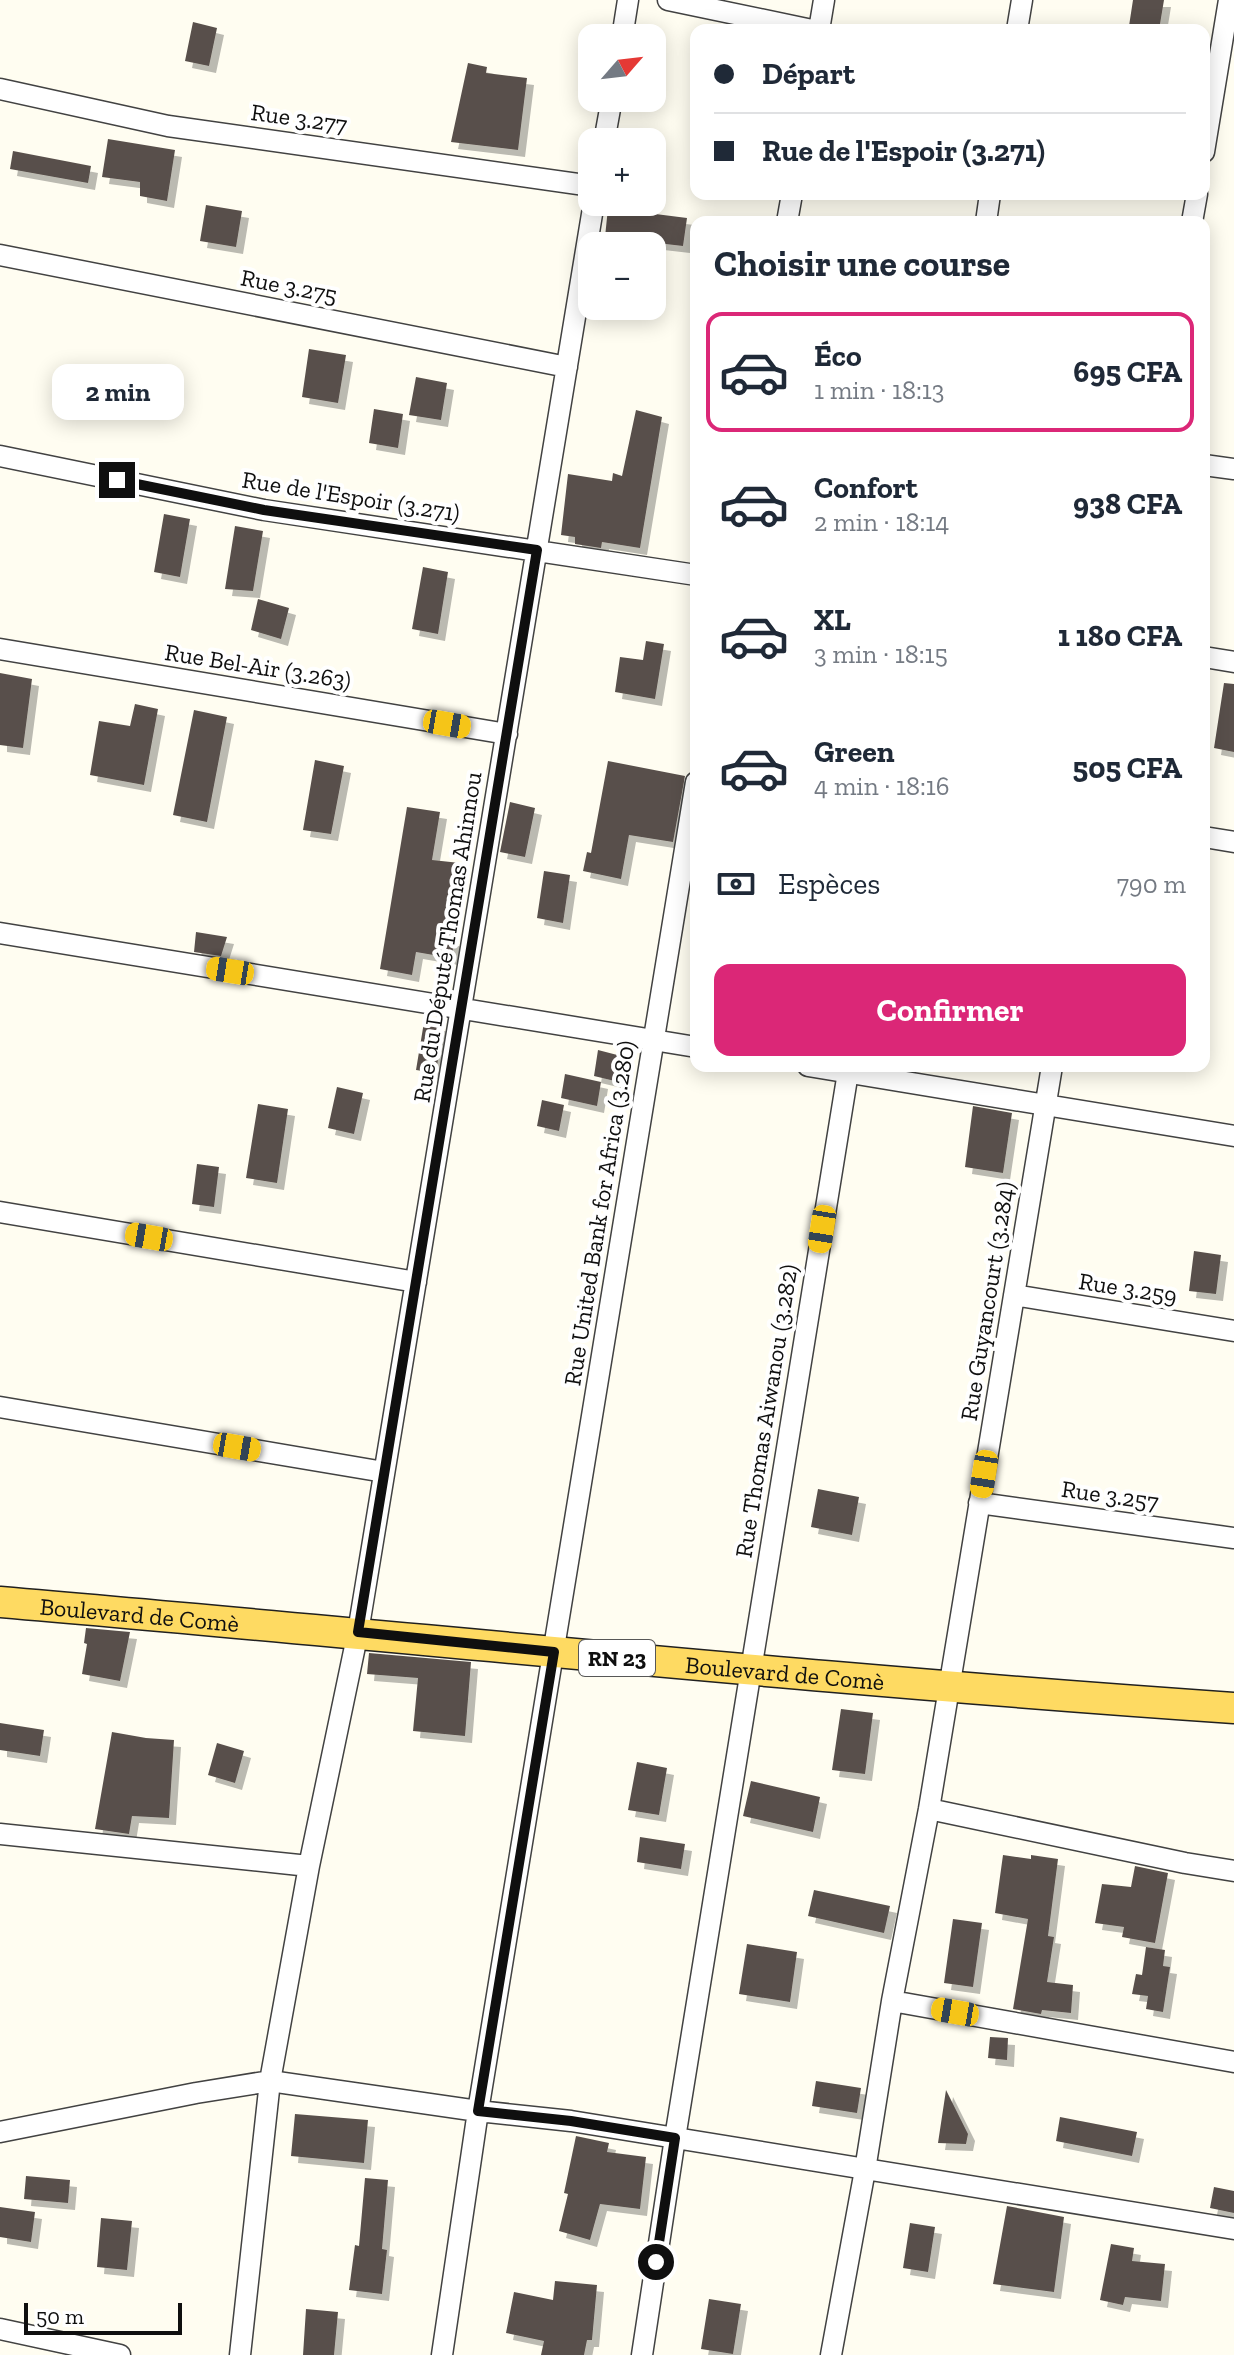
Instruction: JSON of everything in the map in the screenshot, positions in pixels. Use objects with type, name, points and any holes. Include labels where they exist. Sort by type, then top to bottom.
[{"type":"main road","name":"Boulevard de Comè","points":[[0,1602],[751,1669],[1234,1708]]},
{"type":"street","points":[[624,24],[628,0]]},
{"type":"street","points":[[668,0],[783,24]]},
{"type":"street","points":[[820,24],[824,0]]},
{"type":"street","points":[[1018,24],[1022,0]]},
{"type":"street","points":[[1210,126],[1229,0]]},
{"type":"street","name":"Rue 3.277","points":[[0,89],[168,126],[578,184]]},
{"type":"street","name":"Rue du Député Thomas Ahinnou","points":[[240,2355],[270,2081],[309,1866],[358,1632],[592,216]]},
{"type":"street","name":"Rue 3.275","points":[[0,255],[567,367]]},
{"type":"street","name":"Rue de l'Espoir (3.271)","points":[[0,456],[264,510],[690,574]]},
{"type":"street","points":[[1210,466],[1234,469]]},
{"type":"street","name":"Rue Bel-Air (3.263)","points":[[0,649],[507,734]]},
{"type":"street","points":[[1210,658],[1234,662]]},
{"type":"street","name":"Rue United Bank for Africa (3.280)","points":[[442,2355],[478,2111],[690,819]]},
{"type":"street","points":[[1210,838],[1234,842]]},
{"type":"street","points":[[0,933],[690,1046]]},
{"type":"street","name":"Rue Thomas Aiwanou (3.282)","points":[[642,2355],[848,1072]]},
{"type":"street","points":[[864,1072],[1234,1136]]},
{"type":"street","name":"Rue Guyancourt (3.284)","points":[[831,2355],[892,2001],[929,1809],[1051,1072]]},
{"type":"street","points":[[0,1212],[416,1282]]},
{"type":"street","name":"Rue 3.259","points":[[1014,1295],[1234,1331]]},
{"type":"street","points":[[0,1407],[384,1472]]},
{"type":"street","name":"Rue 3.257","points":[[979,1503],[1234,1538]]},
{"type":"street","points":[[929,1809],[1234,1871]]},
{"type":"street","points":[[0,1834],[309,1866]]},
{"type":"street","points":[[892,2001],[1234,2062]]},
{"type":"street","points":[[0,2132],[270,2081],[571,2121],[1234,2229]]},
{"type":"street","points":[[0,2329],[120,2355]]},
{"type":"building","points":[[1133,0],[1164,0],[1160,24],[1129,24]]},
{"type":"building","points":[[193,22],[217,28],[209,66],[185,61]]},
{"type":"building","points":[[468,63],[487,67],[486,73],[527,78],[518,150],[451,142]]},
{"type":"building","points":[[108,139],[175,150],[167,201],[140,196],[140,182],[102,177]]},
{"type":"building","points":[[13,151],[91,166],[88,183],[10,169]]},
{"type":"building","points":[[206,205],[242,211],[236,247],[200,241]]},
{"type":"building","points":[[607,216],[687,218],[683,246],[666,244],[666,232],[606,232]]},
{"type":"building","points":[[309,349],[346,355],[338,403],[302,397]]},
{"type":"building","points":[[416,377],[447,383],[441,420],[409,415]]},
{"type":"building","points":[[374,409],[403,414],[398,448],[369,443]]},
{"type":"building","points":[[636,410],[662,417],[640,548],[602,542],[601,548],[575,544],[575,537],[561,535],[568,474],[612,481],[613,473],[622,476]]},
{"type":"building","points":[[164,514],[190,519],[180,577],[154,572]]},
{"type":"building","points":[[235,526],[263,531],[253,591],[225,589]]},
{"type":"building","points":[[423,567],[448,572],[438,634],[412,629]]},
{"type":"building","points":[[258,599],[289,608],[281,639],[251,630]]},
{"type":"building","points":[[646,641],[664,644],[655,699],[615,692],[620,657],[643,660]]},
{"type":"building","points":[[0,673],[32,679],[23,748],[0,745]]},
{"type":"building","points":[[1224,683],[1234,684],[1234,752],[1214,748]]},
{"type":"building","points":[[135,704],[158,709],[144,785],[90,775],[99,721],[130,726]]},
{"type":"building","points":[[194,710],[227,717],[207,822],[173,815]]},
{"type":"building","points":[[315,760],[344,766],[331,834],[303,830]]},
{"type":"building","points":[[608,761],[685,776],[673,842],[629,835],[621,879],[583,871],[587,852],[591,853]]},
{"type":"building","points":[[510,802],[535,808],[525,857],[500,852]]},
{"type":"building","points":[[407,807],[440,812],[432,860],[460,863],[447,938],[455,940],[451,958],[416,952],[412,975],[380,969]]},
{"type":"building","points":[[544,871],[570,875],[563,923],[537,918]]},
{"type":"building","points":[[196,932],[227,937],[221,956],[194,952]]},
{"type":"building","points":[[424,1022],[443,1025],[436,1073],[416,1070]]},
{"type":"building","points":[[598,1050],[625,1057],[619,1082],[594,1076]]},
{"type":"building","points":[[565,1074],[601,1082],[597,1106],[561,1098]]},
{"type":"building","points":[[337,1087],[363,1093],[354,1134],[328,1128]]},
{"type":"building","points":[[542,1100],[564,1105],[559,1131],[537,1126]]},
{"type":"building","points":[[258,1104],[288,1109],[277,1183],[246,1178]]},
{"type":"building","points":[[973,1106],[1012,1113],[1003,1173],[965,1167]]},
{"type":"building","points":[[197,1164],[219,1167],[214,1207],[192,1204]]},
{"type":"building","points":[[1194,1251],[1221,1255],[1216,1294],[1189,1291]]},
{"type":"building","points":[[818,1489],[859,1497],[852,1535],[811,1527]]},
{"type":"building","points":[[86,1628],[130,1632],[120,1681],[82,1674]]},
{"type":"building","points":[[369,1653],[471,1662],[465,1736],[413,1731],[418,1678],[367,1674]]},
{"type":"building","points":[[841,1709],[873,1713],[865,1774],[832,1770]]},
{"type":"building","points":[[0,1723],[44,1730],[40,1756],[0,1750]]},
{"type":"building","points":[[112,1732],[174,1740],[169,1818],[132,1816],[129,1834],[95,1829]]},
{"type":"building","points":[[217,1743],[244,1751],[235,1783],[208,1775]]},
{"type":"building","points":[[637,1762],[667,1768],[659,1815],[628,1810]]},
{"type":"building","points":[[751,1781],[820,1797],[813,1832],[743,1816]]},
{"type":"building","points":[[640,1837],[685,1844],[681,1869],[637,1862]]},
{"type":"building","points":[[1003,1855],[1058,1859],[1048,1936],[1054,1937],[1047,1982],[1073,1985],[1071,2013],[1042,2010],[1041,2014],[1013,2009],[1028,1919],[995,1913]]},
{"type":"building","points":[[1135,1866],[1168,1873],[1155,1943],[1122,1937],[1124,1927],[1095,1923],[1102,1884],[1131,1887]]},
{"type":"building","points":[[814,1890],[890,1906],[884,1933],[808,1916]]},
{"type":"building","points":[[953,1919],[982,1923],[973,1987],[944,1983]]},
{"type":"building","points":[[747,1944],[797,1952],[790,2002],[739,1994]]},
{"type":"building","points":[[1146,1947],[1165,1950],[1163,1966],[1170,1967],[1163,2012],[1146,2009],[1148,1996],[1132,1994],[1136,1974],[1142,1975]]},
{"type":"building","points":[[990,2037],[1008,2038],[1007,2060],[988,2058]]},
{"type":"building","points":[[816,2081],[861,2088],[857,2113],[812,2106]]},
{"type":"building","points":[[946,2090],[968,2134],[966,2144],[938,2143]]},
{"type":"building","points":[[295,2114],[368,2120],[364,2163],[291,2156]]},
{"type":"building","points":[[1060,2117],[1137,2132],[1132,2156],[1056,2141]]},
{"type":"building","points":[[576,2136],[609,2143],[607,2152],[646,2157],[640,2209],[600,2204],[590,2240],[559,2231]]},
{"type":"building","points":[[26,2176],[70,2180],[68,2203],[24,2199]]},
{"type":"building","points":[[365,2178],[388,2180],[382,2249],[387,2250],[382,2294],[349,2290],[355,2245],[359,2246]]},
{"type":"building","points":[[1214,2187],[1234,2191],[1234,2213],[1210,2208]]},
{"type":"building","points":[[1007,2206],[1064,2217],[1054,2292],[993,2284]]},
{"type":"building","points":[[0,2207],[35,2212],[31,2242],[0,2237]]},
{"type":"building","points":[[101,2218],[132,2221],[127,2270],[97,2267]]},
{"type":"building","points":[[910,2223],[935,2227],[928,2272],[903,2268]]},
{"type":"building","points":[[1111,2244],[1134,2248],[1132,2261],[1165,2264],[1161,2301],[1125,2297],[1123,2305],[1100,2300]]},
{"type":"building","points":[[555,2281],[597,2285],[592,2340],[587,2340],[584,2355],[541,2355],[544,2341],[506,2333],[514,2292],[553,2300]]},
{"type":"building","points":[[709,2299],[741,2304],[733,2354],[701,2349]]},
{"type":"building","points":[[306,2309],[338,2312],[334,2355],[303,2355]]},
{"type":"route","points":[[117,480],[264,510],[537,550],[358,1632],[554,1652],[478,2111],[571,2121],[675,2138],[656,2262]]}]
